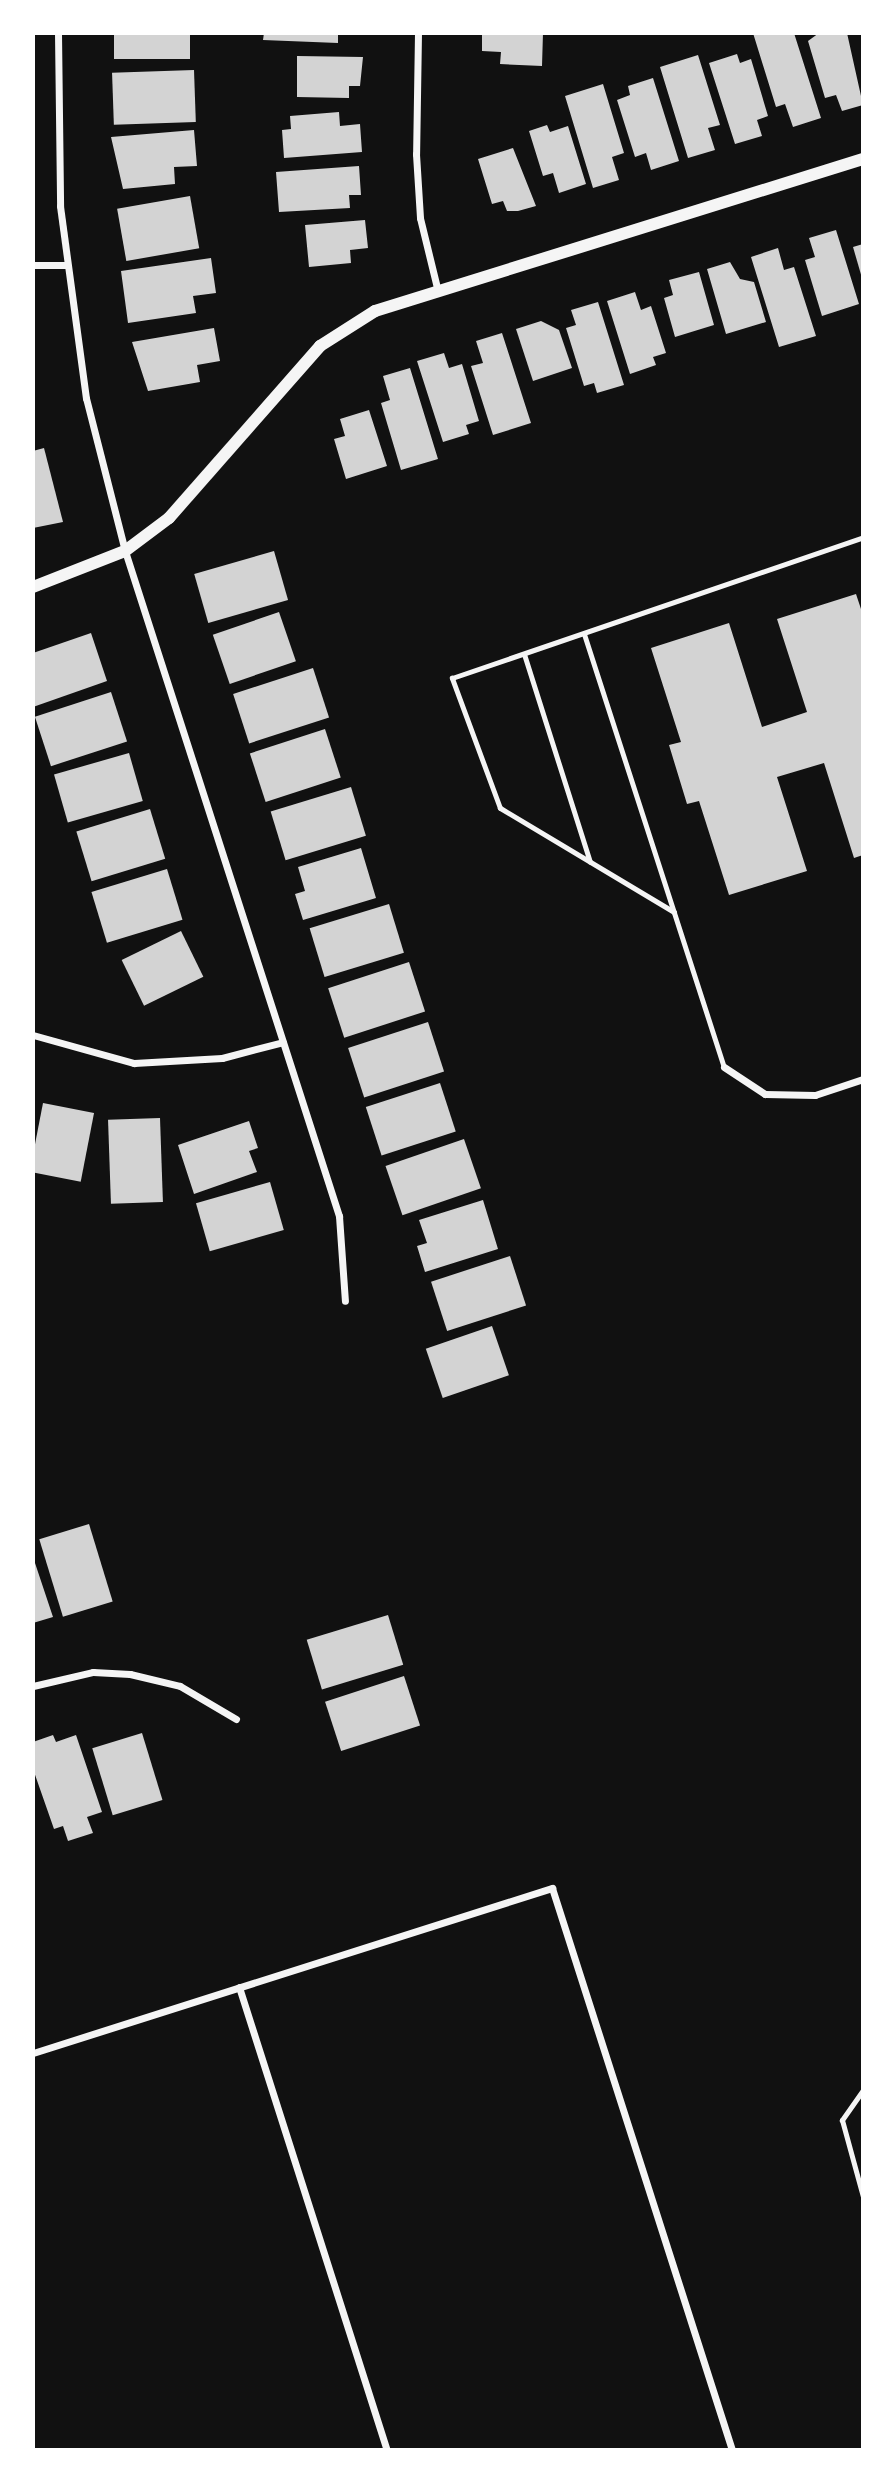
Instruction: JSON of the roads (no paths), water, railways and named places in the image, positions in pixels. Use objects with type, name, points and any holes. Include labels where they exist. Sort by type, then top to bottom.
[{"type":"street","points":[[58,33],[66,265],[86,398],[125,551],[339,1216],[345,1300]]},
{"type":"street","points":[[418,33],[415,154],[420,218],[437,288]]},
{"type":"street","points":[[33,587],[125,551],[202,488],[320,346],[375,311],[437,288],[863,159]]},
{"type":"street","points":[[33,265],[66,265]]},
{"type":"street","points":[[33,1035],[134,1063],[222,1058],[283,1042]]},
{"type":"street","points":[[724,1067],[765,1094],[815,1095],[863,1079]]},
{"type":"street","points":[[33,1686],[93,1672],[130,1674],[180,1686],[236,1719]]},
{"type":"street","points":[[33,2053],[552,1888],[732,2450]]},
{"type":"street","points":[[239,1987],[387,2450]]},
{"type":"lane","points":[[674,912],[500,808],[452,678],[863,537]]},
{"type":"lane","points":[[584,634],[724,1067]]},
{"type":"lane","points":[[524,654],[590,862]]},
{"type":"lane","points":[[863,2090],[842,2120],[863,2197]]}]
